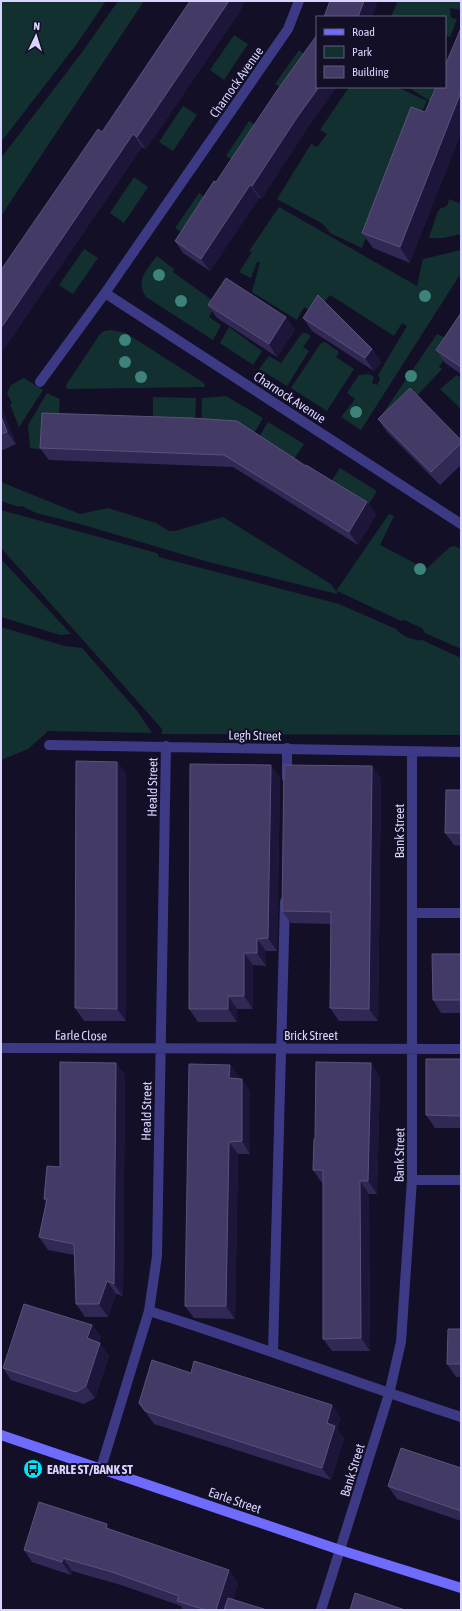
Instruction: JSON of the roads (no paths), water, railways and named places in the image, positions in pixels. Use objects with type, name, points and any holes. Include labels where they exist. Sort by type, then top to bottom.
[{"type":"street","name":"Charnock Avenue","points":[[40,382],[105,293],[288,29],[299,1]]},
{"type":"street","name":"Charnock Avenue","points":[[105,293],[461,524]]},
{"type":"street","name":"Legh Street","points":[[49,744],[461,752]]},
{"type":"street","name":"Heald Street","points":[[101,1468],[149,1311],[157,1256],[166,746]]},
{"type":"street","points":[[287,748],[287,792]]},
{"type":"street","name":"Bank Street","points":[[321,1610],[389,1394],[401,1342],[412,1180],[412,752]]},
{"type":"street","points":[[273,1352],[285,892]]},
{"type":"street","points":[[412,913],[461,913]]},
{"type":"street","name":"Earle Close","points":[[1,1048],[160,1049]]},
{"type":"street","name":"Brick Street","points":[[160,1049],[461,1048]]},
{"type":"street","points":[[412,1180],[461,1180]]},
{"type":"street","points":[[149,1311],[273,1352],[389,1394],[461,1417]]},
{"type":"street","name":"Earle Street","points":[[1,1435],[340,1550],[461,1588]]},
{"type":"place","name":"EARLE ST/BANK ST","points":[[33,1469]]}]
